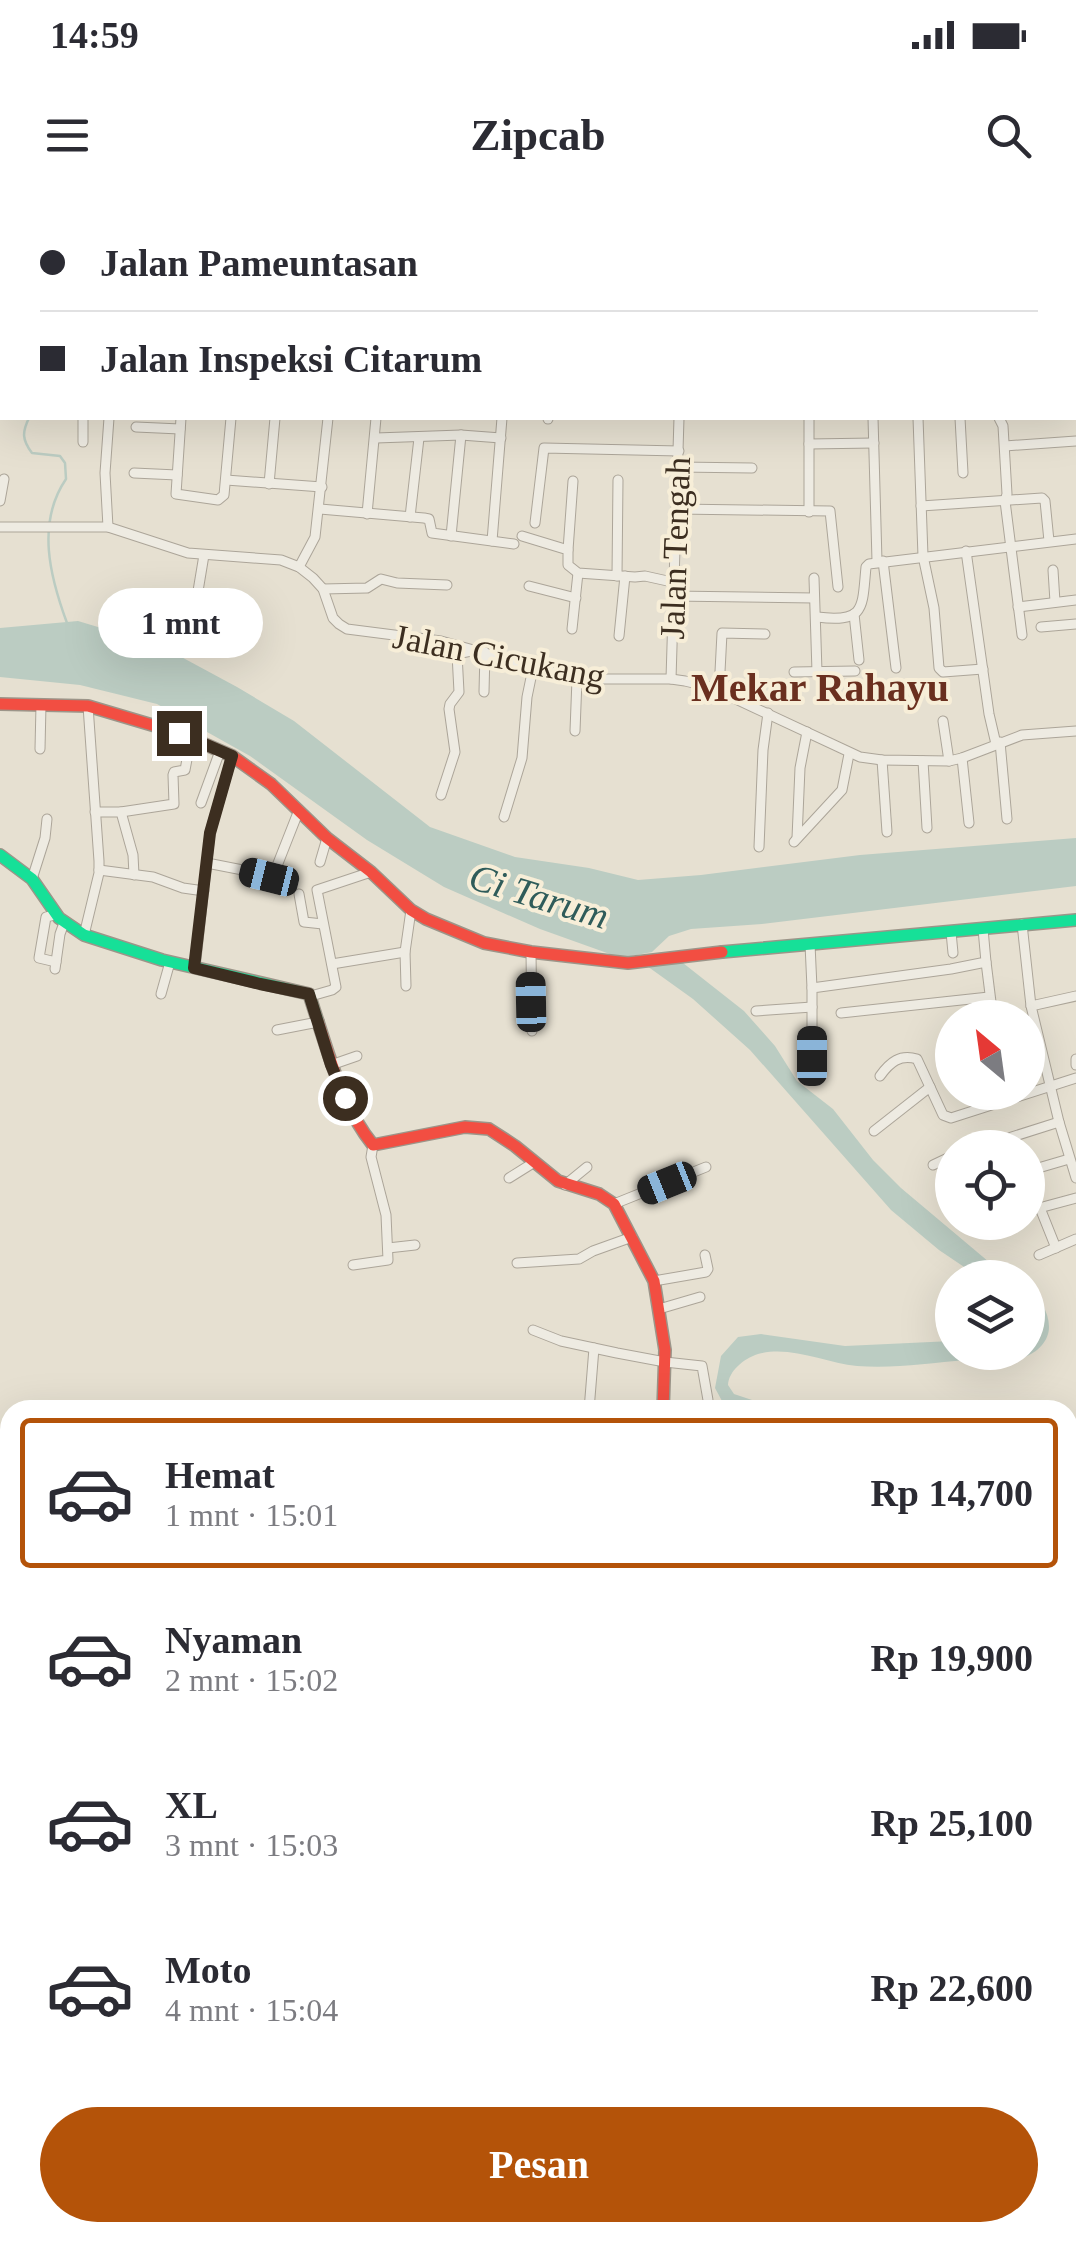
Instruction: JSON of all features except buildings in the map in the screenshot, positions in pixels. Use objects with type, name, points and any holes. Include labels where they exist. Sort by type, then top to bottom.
[{"type":"street","points":[[83,420],[83,442]]},
{"type":"street","points":[[108,527],[109,420]]},
{"type":"street","points":[[181,420],[176,490],[180,496],[222,499],[231,420]]},
{"type":"street","points":[[269,484],[275,420]]},
{"type":"street","points":[[0,526],[108,527],[204,555],[281,560],[299,567],[315,537],[328,420]]},
{"type":"street","points":[[367,514],[376,420]]},
{"type":"street","points":[[492,541],[502,420]]},
{"type":"street","name":"Jalan Tengah","points":[[671,678],[679,420]]},
{"type":"street","points":[[808,420],[809,512]]},
{"type":"street","points":[[874,420],[880,561],[896,668]]},
{"type":"street","points":[[918,420],[924,556],[934,608],[939,668],[944,672],[983,669]]},
{"type":"street","points":[[960,420],[963,473]]},
{"type":"street","points":[[1000,420],[1008,494],[1005,501],[1022,634]]},
{"type":"street","points":[[136,426],[180,430]]},
{"type":"street","points":[[451,536],[461,435]]},
{"type":"street","points":[[376,438],[501,438]]},
{"type":"street","points":[[410,517],[420,438]]},
{"type":"street","points":[[1004,446],[1076,441]]},
{"type":"street","points":[[808,444],[874,443]]},
{"type":"street","points":[[535,524],[544,448],[679,451]]},
{"type":"street","points":[[679,467],[752,468]]},
{"type":"street","points":[[134,474],[178,475]]},
{"type":"street","points":[[0,501],[4,479]]},
{"type":"street","points":[[226,480],[322,487]]},
{"type":"street","points":[[618,480],[626,576],[619,636]]},
{"type":"street","points":[[573,481],[568,564],[578,573],[672,582]]},
{"type":"street","points":[[921,506],[1044,498],[1049,542]]},
{"type":"street","points":[[320,509],[429,519],[432,533],[492,541],[518,540],[568,550]]},
{"type":"street","points":[[677,509],[830,511],[838,588]]},
{"type":"street","points":[[817,617],[845,618],[854,614],[863,601],[866,566],[880,561],[1076,539]]},
{"type":"street","points":[[966,551],[988,714],[998,743],[1006,819]]},
{"type":"street","points":[[192,627],[204,555]]},
{"type":"street","name":"Jalan Cicukang","points":[[299,567],[323,589],[333,618],[348,628],[441,640],[577,679],[671,678],[700,684],[860,758],[949,760],[1033,733],[1076,732]]},
{"type":"street","points":[[1053,570],[1055,602]]},
{"type":"street","points":[[572,629],[578,573]]},
{"type":"street","points":[[814,578],[817,672]]},
{"type":"street","points":[[323,589],[367,588],[381,579],[448,585]]},
{"type":"street","points":[[529,586],[576,598]]},
{"type":"street","points":[[672,596],[814,598]]},
{"type":"street","points":[[1018,607],[1076,600]]},
{"type":"street","points":[[794,672],[857,666],[854,614]]},
{"type":"street","points":[[1041,628],[1076,624]]},
{"type":"street","points":[[719,691],[722,633],[765,634]]},
{"type":"street","points":[[440,795],[454,752],[449,709],[459,692],[457,654],[474,649]]},
{"type":"street","points":[[484,692],[485,652]]},
{"type":"street","points":[[504,818],[522,758],[533,668]]},
{"type":"street","points":[[575,731],[577,679]]},
{"type":"street","points":[[0,704],[88,706],[190,738],[226,754],[260,774],[411,910],[484,942],[531,952],[633,963],[1076,920]]},
{"type":"street","points":[[40,749],[41,705]]},
{"type":"street","points":[[84,935],[99,870],[88,706]]},
{"type":"street","points":[[760,847],[768,713]]},
{"type":"street","points":[[943,721],[949,760]]},
{"type":"street","points":[[807,732],[795,840],[842,790],[848,754]]},
{"type":"street","points":[[95,812],[174,804],[172,774],[185,770],[190,738]]},
{"type":"street","points":[[201,803],[226,754]]},
{"type":"street","points":[[194,968],[214,811],[226,754]]},
{"type":"street","points":[[962,758],[969,823]]},
{"type":"street","points":[[882,760],[887,832]]},
{"type":"street","points":[[923,761],[927,828]]},
{"type":"street","points":[[207,863],[273,876],[299,810]]},
{"type":"street","points":[[122,812],[134,875]]},
{"type":"street","points":[[32,879],[47,820]]},
{"type":"street","points":[[320,862],[327,838]]},
{"type":"street","points":[[0,855],[32,879],[59,918],[55,966],[40,958],[47,915],[59,918],[84,935],[170,962],[311,996],[336,987],[318,890],[371,872]]},
{"type":"street","points":[[99,870],[204,891]]},
{"type":"street","points":[[299,894],[304,922],[323,924]]},
{"type":"street","points":[[406,986],[405,952],[411,910]]},
{"type":"street","points":[[1022,924],[1030,1000]]},
{"type":"street","points":[[982,930],[990,1000]]},
{"type":"street","points":[[951,932],[953,953]]},
{"type":"street","points":[[810,944],[812,1056]]},
{"type":"street","points":[[332,964],[405,952]]},
{"type":"street","points":[[531,952],[532,1031]]},
{"type":"street","points":[[161,994],[170,962]]},
{"type":"street","points":[[812,988],[986,962]]},
{"type":"street","points":[[910,993],[911,1006]]},
{"type":"street","points":[[311,996],[338,1084],[360,1130],[373,1145]]},
{"type":"street","points":[[1045,1003],[1076,996]]},
{"type":"street","points":[[841,1013],[989,997]]},
{"type":"street","points":[[756,1010],[812,1007]]},
{"type":"street","points":[[277,1030],[318,1022]]},
{"type":"street","points":[[331,1065],[356,1056]]},
{"type":"street","points":[[880,1076],[890,1062],[914,1056],[935,1099]]},
{"type":"street","points":[[1045,1070],[1076,1178]]},
{"type":"street","points":[[1045,1088],[1076,1078]]},
{"type":"street","points":[[874,1130],[930,1087]]},
{"type":"street","points":[[940,1110],[946,1118],[969,1110]]},
{"type":"street","points":[[1033,1130],[1058,1122]]},
{"type":"street","points":[[373,1145],[483,1126],[565,1185],[592,1190],[614,1204],[654,1281],[665,1362],[664,1400]]},
{"type":"street","points":[[354,1265],[387,1262],[386,1215],[371,1157],[373,1145]]},
{"type":"street","points":[[1045,1166],[1069,1159]]},
{"type":"street","points":[[508,1178],[533,1163]]},
{"type":"street","points":[[565,1185],[587,1167]]},
{"type":"street","points":[[614,1204],[706,1168]]},
{"type":"street","points":[[1045,1207],[1076,1198]]},
{"type":"street","points":[[1045,1220],[1056,1248]]},
{"type":"street","points":[[517,1263],[579,1259],[632,1237]]},
{"type":"street","points":[[1038,1256],[1076,1239]]},
{"type":"street","points":[[388,1248],[415,1245]]},
{"type":"street","points":[[654,1281],[706,1272],[704,1255]]},
{"type":"street","points":[[659,1309],[700,1296]]},
{"type":"street","points":[[533,1330],[561,1341],[702,1366],[708,1400]]},
{"type":"street","points":[[590,1400],[594,1348]]},
{"type":"water","name":"Ci Tarum","points":[[78,621],[161,646],[237,687],[294,721],[430,827],[515,857],[638,880],[860,855],[1076,838],[1076,886],[691,929],[669,936],[652,952],[621,958],[540,929],[444,887],[367,840],[250,756],[157,704],[80,685],[0,677],[0,628]]},
{"type":"water","points":[[683,963],[744,1011],[775,1046],[797,1081],[833,1109],[873,1160],[935,1217],[935,1240],[963,1240],[987,1260],[954,1260],[891,1210],[750,1050],[693,999],[647,966]]},
{"type":"water","points":[[1045,1310],[1049,1321],[1045,1341]]},
{"type":"water","points":[[761,1334],[845,1346],[935,1342],[935,1363],[871,1367],[770,1352],[742,1362],[731,1375],[728,1385],[734,1394],[752,1400],[721,1400],[715,1388],[721,1356],[738,1337]]},
{"type":"waterway","points":[[28,420],[24,436],[32,453],[60,456],[65,463],[66,479],[51,514],[49,550],[55,587],[67,623]]},
{"type":"traffic: fast","points":[[0,855],[32,879],[59,918],[84,935],[162,960],[309,994],[318,1022]]},
{"type":"traffic: fast","points":[[722,952],[1076,920]]},
{"type":"traffic: jam","points":[[0,704],[88,706],[179,733],[232,756],[271,784],[411,910],[484,943],[628,963],[722,952]]},
{"type":"traffic: jam","points":[[318,1022],[347,1102],[373,1145],[465,1127],[489,1129],[558,1181],[599,1194],[614,1204],[654,1281],[665,1350],[663,1400]]},
{"type":"district","name":"Mekar Rahayu","points":[[820,687]]},
{"type":"route","points":[[179,733],[232,756],[210,833],[194,968],[309,994],[345,1098]]}]
